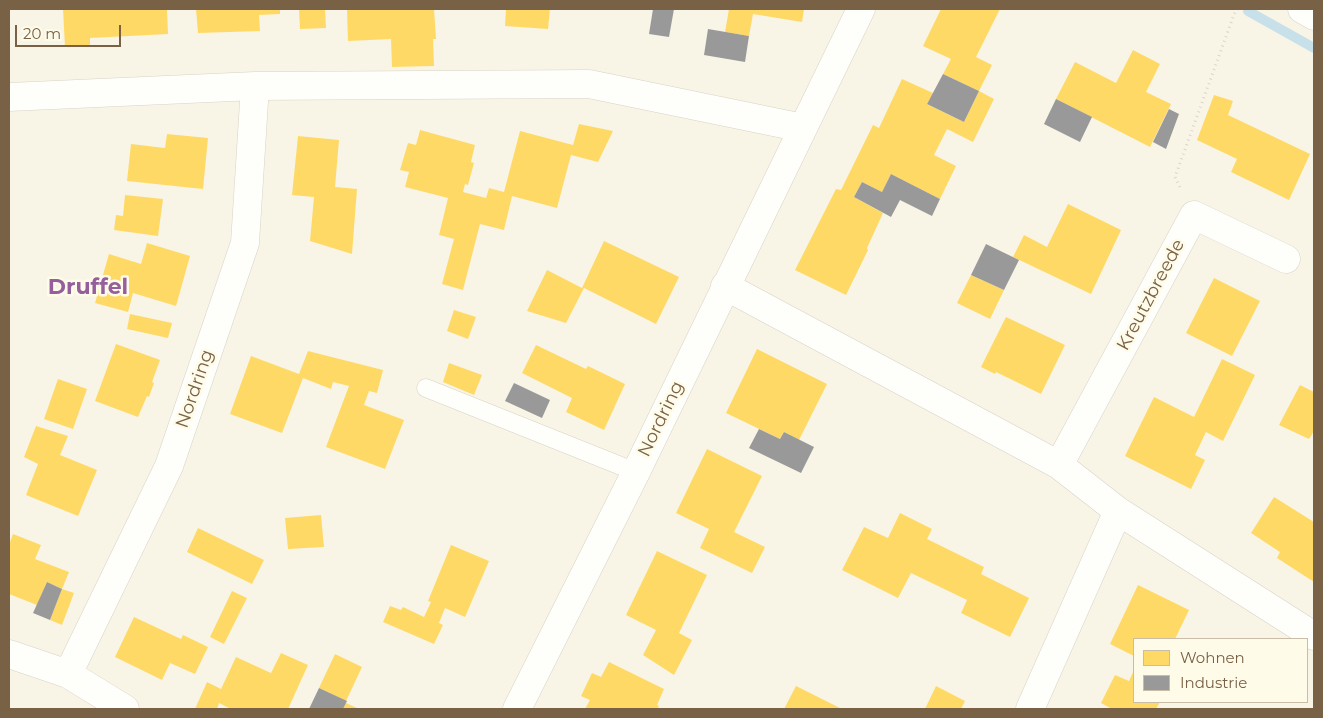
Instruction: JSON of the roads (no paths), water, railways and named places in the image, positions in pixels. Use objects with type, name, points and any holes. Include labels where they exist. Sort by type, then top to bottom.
[{"type":"street","name":"Nordring","points":[[517,709],[636,472],[861,9]]},
{"type":"street","points":[[1302,9],[1314,16]]},
{"type":"street","points":[[9,97],[255,86],[588,84],[803,128]]},
{"type":"street","name":"Nordring","points":[[68,674],[169,466],[245,243],[255,86]]},
{"type":"street","name":"Kreutzbreede","points":[[1059,465],[1194,215],[1286,259]]},
{"type":"street","points":[[725,286],[1059,465],[1118,511],[1314,636]]},
{"type":"street","points":[[1030,709],[1118,511]]},
{"type":"street","points":[[9,654],[68,674],[125,709]]},
{"type":"lane","points":[[426,388],[636,472]]},
{"type":"waterway","points":[[1248,11],[1314,48]]},
{"type":"district","name":"Druffel","points":[[88,288]]}]
